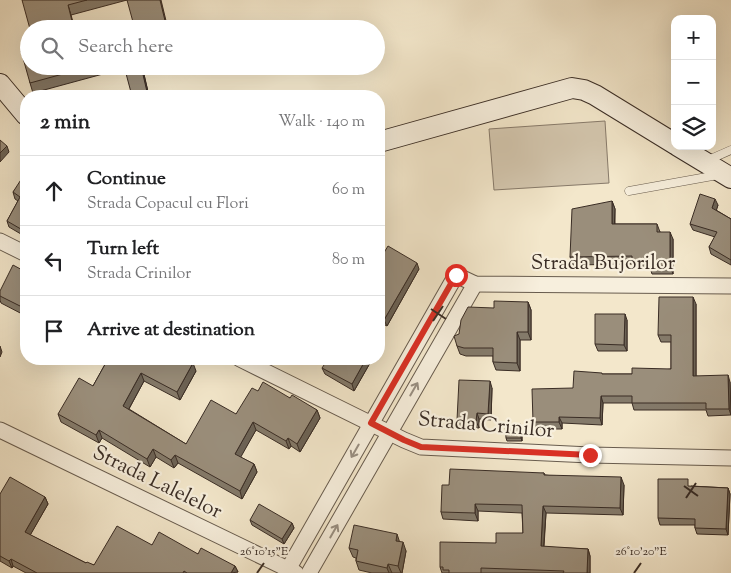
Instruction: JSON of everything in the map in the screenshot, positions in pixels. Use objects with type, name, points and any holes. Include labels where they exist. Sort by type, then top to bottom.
[{"type":"street","points":[[385,140],[572,88],[584,90],[595,95],[671,142]]},
{"type":"street","points":[[2,91],[20,109]]},
{"type":"street","points":[[685,150],[728,176]]},
{"type":"street","points":[[0,241],[20,251]]},
{"type":"street","name":"Strada Bujorilor","points":[[371,423],[456,275],[475,284],[731,286]]},
{"type":"street","points":[[310,573],[475,284]]},
{"type":"street","name":"Strada Crinilor","points":[[252,365],[412,444],[429,448],[590,455],[731,458]]},
{"type":"street","points":[[290,572],[371,423]]},
{"type":"street","name":"Strada Lalelelor","points":[[0,430],[290,572]]},
{"type":"lane","points":[[704,161],[731,150]]},
{"type":"lane","points":[[629,191],[728,176]]},
{"type":"shaded area","points":[[605,121],[609,183],[494,190],[489,129]]},
{"type":"building","points":[[22,0],[87,0],[68,5],[72,20],[28,20]]},
{"type":"building","points":[[127,0],[160,0],[165,20],[132,20]]},
{"type":"building","points":[[28,75],[59,75],[30,83]]},
{"type":"building","points":[[126,75],[143,75],[147,90],[130,90]]},
{"type":"building","points":[[0,140],[7,146],[0,153]]},
{"type":"building","points":[[20,181],[20,197],[13,192]]},
{"type":"building","points":[[700,194],[715,199],[712,208],[731,219],[731,260],[709,247],[717,232],[690,224]]},
{"type":"building","points":[[20,197],[20,229],[7,221]]},
{"type":"building","points":[[612,201],[612,224],[657,224],[657,232],[670,232],[670,266],[649,266],[649,260],[632,260],[632,256],[570,257],[572,209]]},
{"type":"building","points":[[388,246],[417,263],[385,318],[385,251]]},
{"type":"building","points":[[13,265],[20,269],[20,306],[0,296],[0,291]]},
{"type":"building","points":[[659,297],[693,297],[693,376],[728,375],[729,409],[706,409],[706,403],[632,403],[632,396],[601,396],[600,418],[559,417],[559,422],[533,422],[532,389],[573,388],[574,371],[602,374],[632,374],[632,368],[671,369],[671,335],[658,335]]},
{"type":"building","points":[[494,301],[528,302],[528,332],[517,332],[517,363],[493,362],[493,348],[464,348],[457,346],[454,336],[459,334],[461,320],[468,307],[494,308]]},
{"type":"building","points":[[595,314],[625,314],[624,345],[595,344]]},
{"type":"building","points":[[105,365],[192,365],[177,392],[141,373],[123,406],[186,444],[211,400],[236,414],[252,388],[258,391],[263,382],[290,398],[292,395],[317,410],[297,444],[288,438],[286,441],[253,422],[235,454],[254,464],[240,491],[175,455],[171,460],[153,449],[147,459],[99,430],[96,435],[58,414],[79,378],[93,386]]},
{"type":"building","points":[[324,365],[363,365],[352,384],[322,368]]},
{"type":"building","points":[[459,380],[490,381],[488,414],[477,413],[476,421],[457,420]]},
{"type":"building","points":[[505,424],[521,424],[521,438],[506,438]]},
{"type":"building","points":[[450,469],[544,473],[544,475],[621,477],[620,508],[543,506],[541,546],[588,549],[587,573],[481,568],[481,573],[449,573],[449,570],[443,570],[443,567],[440,567],[440,542],[496,543],[496,533],[523,533],[522,505],[475,504],[475,513],[441,512],[442,485],[449,485]]},
{"type":"building","points":[[10,477],[45,497],[25,532],[86,563],[94,565],[117,526],[152,545],[159,532],[198,554],[201,548],[235,566],[231,573],[187,573],[184,571],[183,573],[37,573],[11,559],[9,561],[0,556],[0,494]]},
{"type":"building","points":[[658,479],[688,479],[688,486],[728,488],[726,529],[695,528],[695,519],[658,518]]},
{"type":"building","points":[[259,504],[292,523],[282,539],[250,520]]},
{"type":"building","points":[[354,525],[397,534],[396,541],[403,542],[398,566],[388,564],[387,568],[356,561],[358,550],[349,548]]},
{"type":"route","points":[[456,275],[371,423],[421,447],[590,455]]}]
